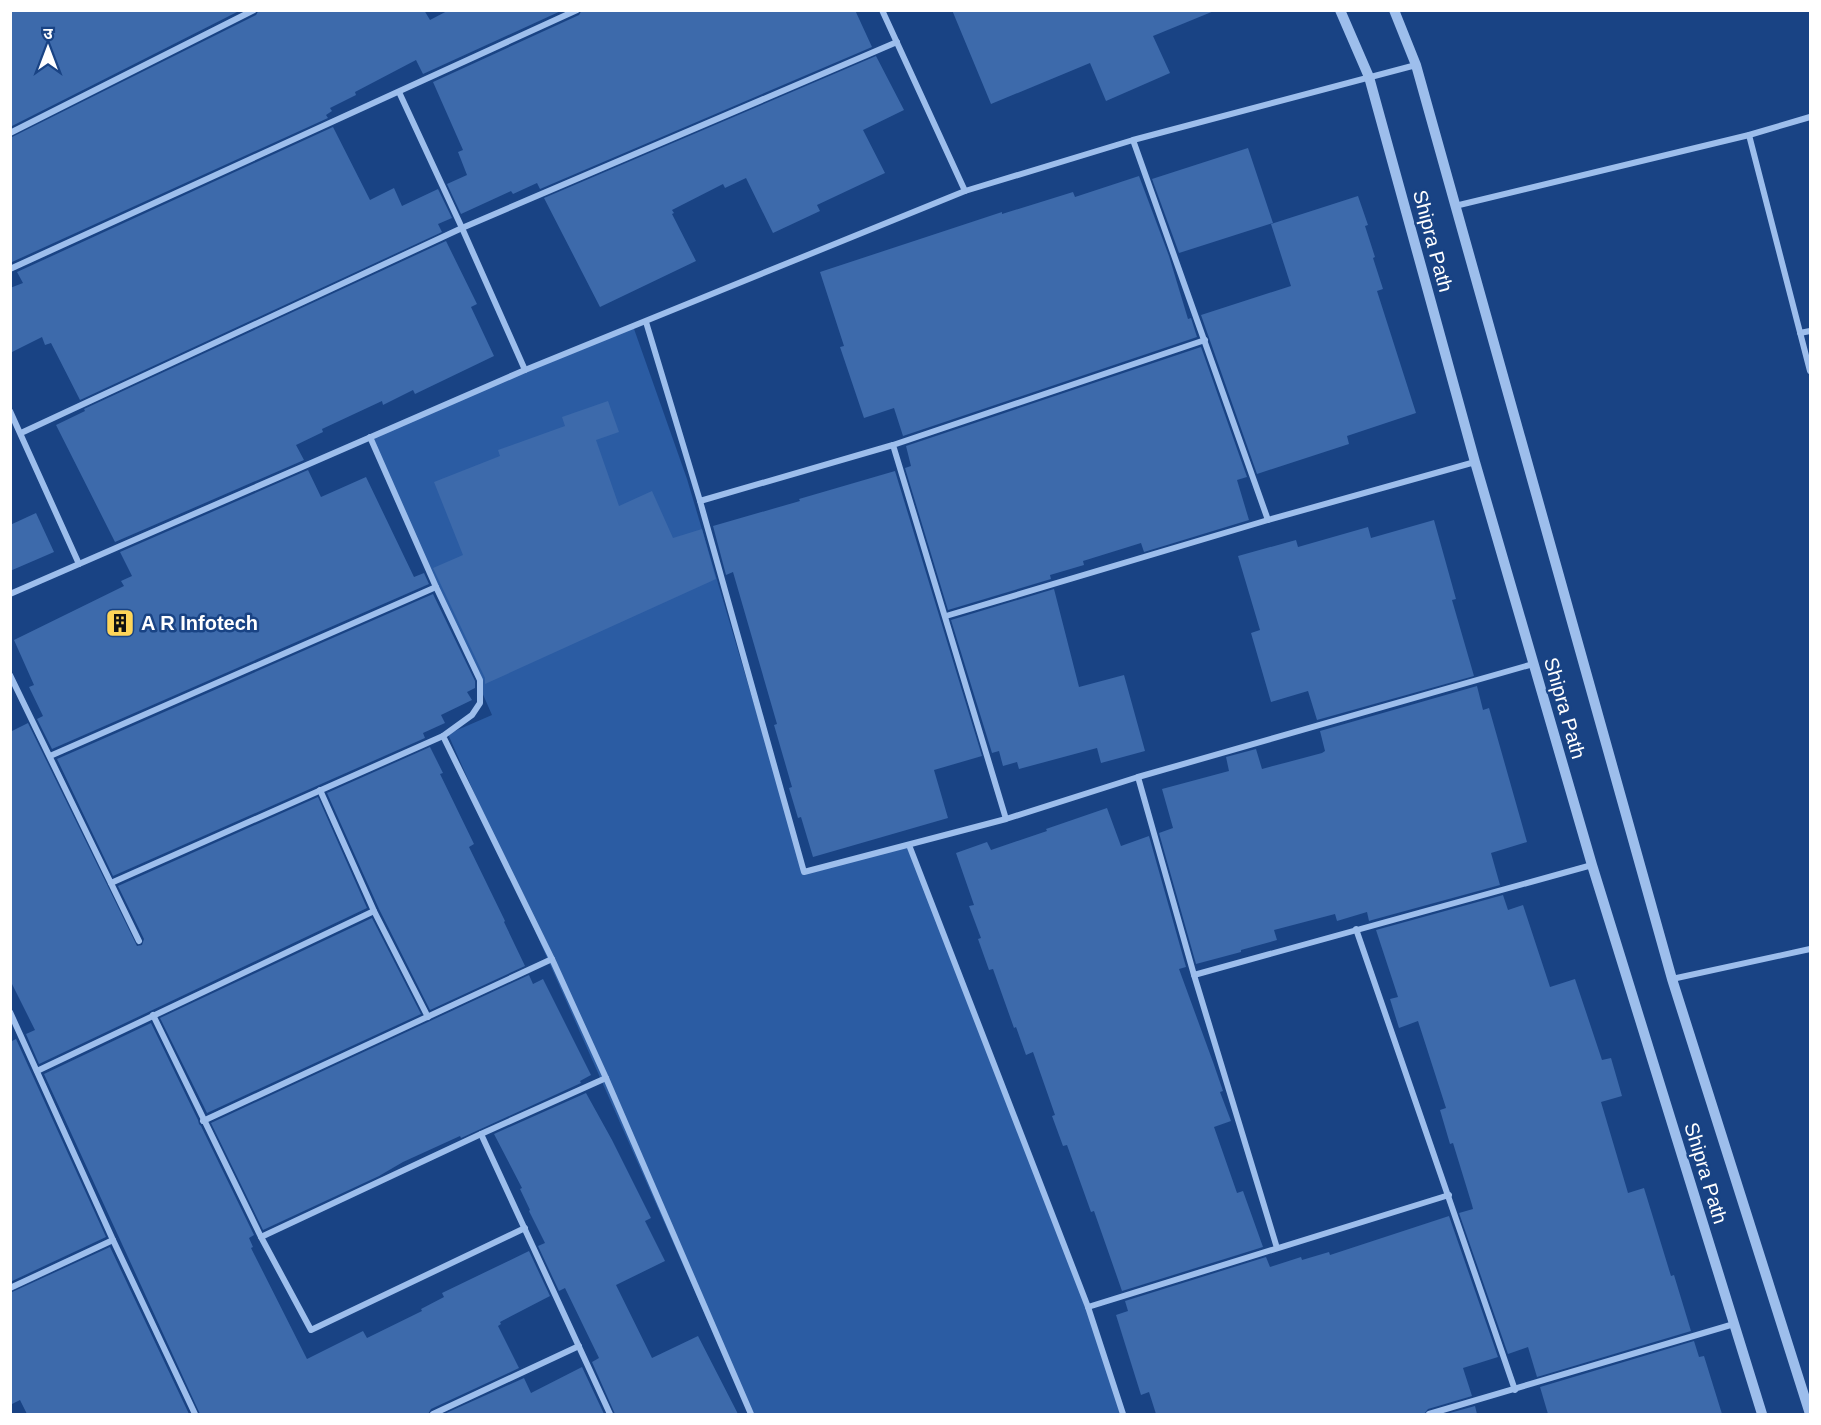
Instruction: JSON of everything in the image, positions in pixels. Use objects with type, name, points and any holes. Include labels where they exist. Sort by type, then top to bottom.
[{"type":"street","points":[[10,133],[254,10]]},
{"type":"street","points":[[10,269],[577,10]]},
{"type":"street","points":[[882,10],[965,191]]},
{"type":"street","name":"Shipra Path","points":[[1341,10],[1369,76],[1475,462],[1592,865],[1762,1414]]},
{"type":"street","name":"Shipra Path","points":[[1394,10],[1416,65],[1672,979],[1810,1414]]},
{"type":"street","points":[[21,433],[462,228],[897,42]]},
{"type":"street","points":[[10,594],[525,370],[965,191],[1133,140],[1416,65]]},
{"type":"street","points":[[399,92],[525,370]]},
{"type":"street","points":[[1455,206],[1749,135],[1810,117]]},
{"type":"street","points":[[1749,135],[1810,371]]},
{"type":"street","points":[[1133,140],[1268,520]]},
{"type":"street","points":[[646,322],[700,501],[804,872],[1006,819],[1138,777],[1533,664]]},
{"type":"street","points":[[1800,333],[1810,331]]},
{"type":"street","points":[[700,501],[893,445],[1205,340]]},
{"type":"street","points":[[10,411],[80,564]]},
{"type":"street","points":[[111,883],[443,736],[472,715],[480,703],[480,680],[370,437]]},
{"type":"street","points":[[893,445],[1006,819]]},
{"type":"street","points":[[946,616],[1268,520],[1475,462]]},
{"type":"street","points":[[50,756],[436,587]]},
{"type":"street","points":[[10,675],[139,941]]},
{"type":"street","points":[[443,736],[552,959],[752,1414]]},
{"type":"street","points":[[1138,777],[1194,975],[1277,1248]]},
{"type":"street","points":[[320,790],[374,911],[428,1017]]},
{"type":"street","points":[[909,845],[1088,1307],[1123,1414]]},
{"type":"street","points":[[1194,975],[1592,865]]},
{"type":"street","points":[[37,1071],[374,911]]},
{"type":"street","points":[[1356,929],[1515,1390]]},
{"type":"street","points":[[1672,979],[1810,949]]},
{"type":"street","points":[[203,1121],[552,959]]},
{"type":"street","points":[[10,1012],[195,1414]]},
{"type":"street","points":[[153,1016],[261,1237],[312,1330],[525,1228]]},
{"type":"street","points":[[261,1237],[606,1078]]},
{"type":"street","points":[[481,1134],[610,1414]]},
{"type":"street","points":[[1088,1307],[1449,1195]]},
{"type":"street","points":[[10,1288],[113,1240]]},
{"type":"street","points":[[1429,1414],[1734,1324]]},
{"type":"street","points":[[434,1414],[579,1346]]},
{"type":"shaded area","points":[[633,326],[687,479],[804,872],[909,845],[1088,1307],[1123,1414],[749,1414],[448,734],[492,715],[370,437]]},
{"type":"building","points":[[10,10],[241,10],[10,127]]},
{"type":"building","points":[[259,10],[424,10],[430,20],[449,10],[563,10],[423,74],[416,60],[330,108],[332,111],[326,115],[328,118],[12,262],[10,258],[10,138],[256,15]]},
{"type":"building","points":[[582,10],[855,10],[872,47],[540,189],[537,183],[513,194],[511,191],[461,214],[447,184],[467,175],[458,152],[463,150],[433,82],[579,15]]},
{"type":"building","points":[[952,10],[1214,11],[1153,36],[1170,73],[1106,101],[1090,63],[991,104]]},
{"type":"building","points":[[876,56],[904,110],[863,130],[885,173],[817,205],[820,211],[773,233],[746,178],[725,188],[723,184],[672,210],[696,261],[600,307],[544,198]]},
{"type":"building","points":[[333,127],[370,200],[394,188],[402,206],[438,189],[452,218],[438,224],[442,232],[80,400],[51,343],[45,345],[42,337],[10,353],[10,288],[23,283],[17,272]]},
{"type":"building","points":[[1248,148],[1273,223],[1179,253],[1152,179]]},
{"type":"building","points":[[1139,176],[1169,256],[1188,319],[1191,318],[1197,337],[903,436],[894,408],[864,418],[840,347],[844,346],[820,272],[1002,212],[1002,214],[1073,192],[1075,197]]},
{"type":"building","points":[[1358,196],[1368,225],[1365,226],[1383,289],[1377,291],[1416,413],[1347,436],[1349,444],[1257,474],[1201,315],[1291,286],[1271,224]]},
{"type":"building","points":[[446,241],[477,304],[471,307],[494,356],[415,394],[413,390],[383,405],[382,401],[322,429],[323,432],[296,445],[304,460],[115,542],[56,425],[85,411],[84,409]]},
{"type":"building","points":[[1201,347],[1247,477],[1237,480],[1249,520],[1144,552],[1141,543],[1083,561],[1084,565],[1050,575],[1051,579],[948,610],[905,468],[911,466],[906,446]]},
{"type":"building","points":[[608,401],[619,432],[596,440],[619,506],[652,491],[673,538],[702,529],[716,579],[485,684],[485,678],[433,568],[463,555],[434,482],[500,456],[498,450],[565,426],[562,417]]},
{"type":"building","points":[[308,470],[321,497],[366,477],[414,577],[424,573],[429,584],[52,749],[37,719],[43,716],[29,687],[34,685],[14,640],[124,586],[121,581],[132,576],[120,552]]},
{"type":"building","points":[[895,471],[982,756],[934,770],[948,818],[813,857],[801,817],[798,818],[789,788],[792,787],[774,725],[777,724],[733,572],[726,575],[713,526]]},
{"type":"building","points":[[36,513],[54,552],[10,571],[10,525]]},
{"type":"building","points":[[1434,520],[1456,599],[1452,600],[1474,676],[1317,720],[1308,691],[1271,702],[1251,633],[1260,630],[1238,556],[1296,540],[1298,547],[1368,527],[1371,538]]},
{"type":"building","points":[[1054,589],[1079,687],[1124,675],[1145,751],[1101,763],[1097,748],[1019,769],[1017,762],[1003,766],[999,751],[992,753],[951,620]]},
{"type":"building","points":[[433,594],[475,681],[475,688],[467,692],[472,700],[441,715],[445,723],[423,733],[425,738],[113,876],[57,759]]},
{"type":"building","points":[[1477,686],[1483,710],[1489,708],[1527,842],[1491,853],[1500,885],[1369,921],[1367,912],[1337,921],[1335,914],[1274,930],[1277,940],[1196,964],[1159,833],[1173,828],[1162,789],[1229,771],[1226,757],[1256,749],[1262,769],[1322,753],[1325,751],[1320,731]]},
{"type":"building","points":[[28,723],[137,946],[142,945],[144,939],[118,886],[318,797],[367,908],[39,1064],[26,1034],[35,1030],[10,980],[10,732]]},
{"type":"building","points":[[430,747],[443,773],[440,774],[474,844],[469,847],[525,966],[430,1010],[379,909],[327,793]]},
{"type":"building","points":[[1107,808],[1121,846],[1149,836],[1186,967],[1179,969],[1223,1091],[1220,1092],[1231,1121],[1214,1127],[1237,1193],[1243,1191],[1263,1247],[1122,1291],[1094,1211],[1091,1212],[1067,1145],[1063,1146],[1052,1116],[1055,1115],[1033,1052],[1026,1055],[993,969],[989,970],[978,939],[981,938],[969,906],[974,905],[956,853],[987,842],[991,850]]},
{"type":"building","points":[[1503,895],[1508,910],[1523,905],[1550,987],[1575,979],[1602,1060],[1611,1058],[1622,1096],[1601,1102],[1628,1193],[1644,1188],[1671,1276],[1674,1275],[1691,1331],[1537,1377],[1528,1347],[1508,1354],[1459,1213],[1473,1209],[1453,1143],[1450,1144],[1440,1110],[1446,1108],[1418,1021],[1399,1028],[1390,999],[1398,997],[1376,930]]},
{"type":"building","points":[[372,918],[421,1014],[207,1113],[160,1018]]},
{"type":"building","points":[[529,975],[533,984],[543,979],[591,1075],[580,1081],[581,1083],[403,1162],[379,1176],[263,1230],[211,1123]]},
{"type":"building","points":[[151,1023],[254,1235],[249,1238],[253,1247],[251,1248],[307,1359],[363,1331],[367,1338],[422,1311],[421,1309],[444,1297],[442,1293],[529,1251],[550,1296],[500,1322],[498,1326],[519,1368],[431,1409],[428,1414],[200,1414],[44,1074]]},
{"type":"building","points":[[16,1039],[106,1237],[10,1282],[10,1042]]},
{"type":"building","points":[[586,1093],[651,1218],[645,1221],[665,1261],[616,1285],[652,1358],[698,1336],[738,1414],[615,1414],[592,1362],[599,1358],[565,1288],[559,1291],[538,1246],[545,1243],[529,1211],[520,1189],[522,1188],[494,1134]]},
{"type":"building","points":[[1449,1216],[1498,1357],[1463,1368],[1472,1396],[1428,1409],[1424,1414],[1156,1414],[1149,1392],[1141,1395],[1116,1315],[1128,1311],[1125,1301],[1266,1257],[1270,1267],[1301,1257],[1302,1260],[1329,1252],[1330,1255]]},
{"type":"building","points":[[110,1247],[189,1414],[27,1414],[20,1400],[10,1405],[10,1293]]},
{"type":"building","points":[[1694,1341],[1699,1357],[1704,1356],[1722,1414],[1548,1414],[1540,1387]]},
{"type":"building","points":[[582,1367],[604,1414],[444,1414],[524,1378],[531,1393]]},
{"type":"building","points":[[1475,1406],[1477,1414],[1446,1414]]},
{"type":"place","name":"A R Infotech","points":[[120,623]]}]
